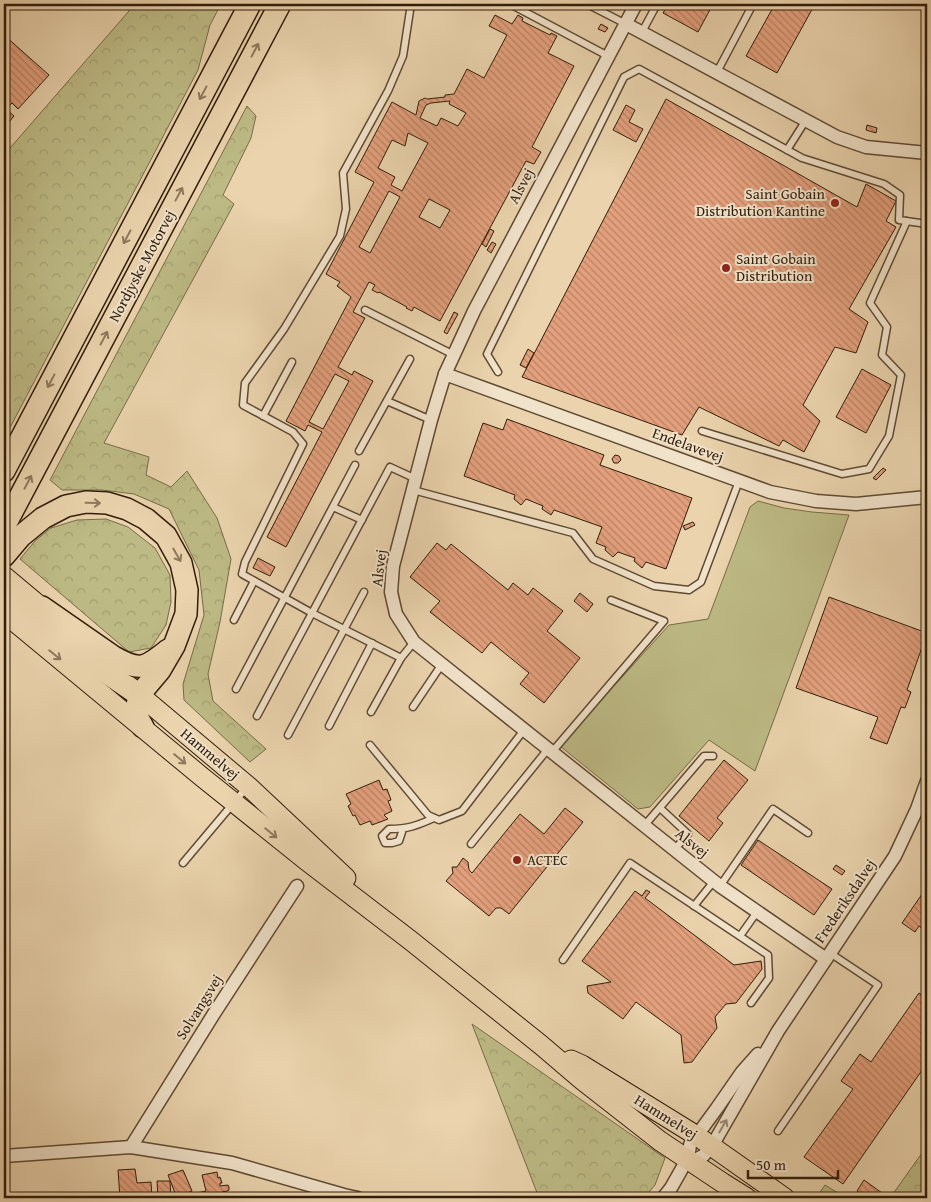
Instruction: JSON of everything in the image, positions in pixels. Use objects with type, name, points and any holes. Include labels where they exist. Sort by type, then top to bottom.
[{"type":"highway","name":"Nordjyske Motorvej","points":[[4,471],[250,4]]},
{"type":"highway","name":"Nordjyske Motorvej","points":[[10,530],[280,4]]},
{"type":"highway","points":[[4,556],[10,530],[43,518],[66,506],[86,502],[107,503],[127,510],[146,519],[166,536],[182,563],[187,590],[186,614],[174,646],[160,670],[139,695],[137,706],[138,718],[142,727]]},
{"type":"highway","points":[[4,600],[21,614],[139,695]]},
{"type":"highway","points":[[42,607],[114,657],[135,667],[153,662],[174,646]]},
{"type":"main road","name":"Hammelvej","points":[[4,576],[42,607],[139,695],[248,786],[410,940]]},
{"type":"main road","name":"Hammelvej","points":[[4,613],[233,802],[410,940],[582,1080],[660,1141],[697,1150],[722,1183],[747,1198]]},
{"type":"main road","name":"Hammelvej","points":[[541,1045],[582,1065],[697,1150],[785,1198]]},
{"type":"main road","points":[[697,1150],[764,1198]]},
{"type":"street","name":"Alsvej","points":[[636,4],[474,311],[446,374],[431,420],[393,566],[391,592],[396,614],[414,642],[717,884],[828,956]]},
{"type":"street","points":[[626,24],[837,137],[866,147],[927,153]]},
{"type":"street","name":"Endelavevej","points":[[446,374],[770,492],[816,501],[856,504],[927,496]]},
{"type":"street","name":"Frederiksdalvej","points":[[697,1150],[895,856],[917,809],[927,781]]},
{"type":"street","name":"Solvangsvej","points":[[131,1147],[215,1012],[297,886]]},
{"type":"street","name":"Frederiksdalvej","points":[[697,1150],[742,1072],[778,1031]]},
{"type":"street","points":[[4,1156],[131,1147],[232,1163],[334,1193],[358,1198]]},
{"type":"street","points":[[663,1198],[697,1150]]},
{"type":"lane","points":[[401,658],[312,613],[242,574],[245,562],[303,444],[293,432],[244,404],[244,383],[284,329],[340,236],[346,209],[343,173],[388,91],[404,56],[412,4]]},
{"type":"lane","points":[[510,4],[608,56]]},
{"type":"lane","points":[[587,4],[626,24]]},
{"type":"lane","points":[[642,32],[657,4]]},
{"type":"lane","points":[[717,72],[753,4]]},
{"type":"lane","points":[[498,372],[486,354],[624,77],[639,69],[802,158],[884,184],[900,195],[899,220],[927,224]]},
{"type":"lane","points":[[787,150],[806,120]]},
{"type":"lane","points":[[702,431],[842,474],[869,468],[889,436],[901,375],[882,355],[887,327],[870,303],[907,221]]},
{"type":"lane","points":[[365,310],[454,355]]},
{"type":"lane","points":[[360,451],[410,359]]},
{"type":"lane","points":[[264,416],[292,362]]},
{"type":"lane","points":[[387,401],[431,420]]},
{"type":"lane","points":[[236,689],[355,465]]},
{"type":"lane","points":[[257,716],[390,467],[414,485],[574,533],[593,559],[654,586],[689,590],[701,582],[740,481]]},
{"type":"lane","points":[[333,506],[362,520]]},
{"type":"lane","points":[[234,620],[254,581]]},
{"type":"lane","points":[[288,735],[364,592]]},
{"type":"lane","points":[[471,844],[664,621],[611,600]]},
{"type":"lane","points":[[371,712],[401,658],[414,642]]},
{"type":"lane","points":[[329,726],[372,643]]},
{"type":"lane","points":[[413,707],[442,664]]},
{"type":"lane","points":[[370,745],[428,815],[439,820],[462,811],[524,730]]},
{"type":"lane","points":[[644,826],[704,756],[713,756]]},
{"type":"lane","points":[[183,863],[248,786]]},
{"type":"lane","points":[[660,808],[688,834],[674,850]]},
{"type":"lane","points":[[694,906],[717,884],[773,809],[808,833]]},
{"type":"lane","points":[[403,829],[416,827],[434,818]]},
{"type":"lane","points":[[563,960],[630,863],[768,955],[769,978],[751,1003]]},
{"type":"lane","points":[[740,936],[758,912]]},
{"type":"lane","points":[[778,1131],[878,985],[828,956]]},
{"type":"green space","points":[[135,4],[221,4],[210,25],[198,70],[4,439],[4,155]]},
{"type":"green space","points":[[247,106],[256,116],[251,138],[223,195],[234,204],[104,443],[149,457],[146,475],[171,487],[187,471],[217,518],[231,559],[220,622],[208,674],[213,701],[266,749],[250,762],[184,700],[183,684],[204,615],[199,570],[169,509],[134,494],[102,490],[62,490],[50,480]]},
{"type":"green space","points":[[758,501],[784,508],[849,515],[755,771],[709,740],[650,807],[638,809],[560,746],[669,625],[708,619],[750,507]]},
{"type":"green space","points":[[106,519],[128,527],[155,548],[170,575],[171,602],[166,625],[151,648],[129,652],[20,559],[35,541],[51,528],[77,520]]},
{"type":"green space","points":[[472,1024],[665,1158],[655,1185],[644,1198],[539,1198]]},
{"type":"green space","points":[[927,1146],[927,1198],[890,1198]]},
{"type":"green space","points":[[825,1185],[846,1198],[816,1198]]},
{"type":"building","points":[[668,4],[713,4],[698,32],[663,13]]},
{"type":"building","points":[[775,4],[815,4],[777,73],[746,56]]},
{"type":"building","points":[[495,15],[512,24],[518,15],[523,18],[522,21],[550,35],[551,33],[557,36],[548,53],[574,66],[532,147],[541,152],[534,164],[526,161],[440,321],[414,307],[412,311],[372,290],[375,285],[369,282],[353,312],[365,318],[338,367],[352,375],[354,371],[373,381],[286,547],[267,537],[322,432],[308,425],[305,431],[286,421],[351,297],[337,286],[340,282],[326,274],[374,182],[355,172],[392,102],[416,115],[419,101],[425,98],[445,97],[445,95],[454,94],[467,69],[484,78],[507,35],[489,26]],"holes":[[[450,101],[449,104],[466,113],[458,126],[441,118],[437,126],[420,118],[426,105]],[[408,133],[428,143],[402,191],[391,185],[395,177],[378,168],[392,140],[405,146]],[[389,191],[400,197],[370,253],[359,247]],[[429,199],[450,210],[440,228],[419,217]],[[335,374],[349,381],[323,429],[309,422]]]},
{"type":"building","points":[[601,24],[608,28],[605,32],[598,29]]},
{"type":"building","points":[[4,35],[49,75],[18,109],[12,103],[6,109],[14,116],[4,128],[4,101],[6,98],[4,96]]},
{"type":"building","name":"Saint Gobain Distribution","points":[[666,99],[857,207],[866,184],[896,201],[886,221],[896,227],[849,309],[868,322],[856,353],[835,347],[803,405],[820,421],[804,452],[783,440],[779,446],[699,407],[682,435],[522,377]]},
{"type":"building","points":[[626,105],[635,110],[629,122],[643,129],[636,142],[613,130]]},
{"type":"building","points":[[867,125],[877,128],[876,133],[866,130]]},
{"type":"building","points":[[490,229],[494,231],[486,247],[482,244]]},
{"type":"building","points":[[492,242],[496,244],[491,253],[487,250]]},
{"type":"building","points":[[454,312],[458,314],[447,334],[444,332]]},
{"type":"building","points":[[528,349],[534,353],[526,368],[520,365]]},
{"type":"building","points":[[862,369],[891,385],[866,433],[836,417]]},
{"type":"building","points":[[507,419],[604,455],[600,465],[692,498],[666,569],[646,562],[642,568],[634,561],[635,558],[618,552],[613,557],[605,550],[606,547],[596,543],[602,527],[554,510],[551,515],[542,509],[543,506],[526,499],[521,505],[514,499],[515,495],[464,476],[483,423],[503,430]]},
{"type":"building","points":[[615,455],[619,456],[621,460],[618,463],[614,463],[612,459]]},
{"type":"building","points":[[883,468],[886,470],[876,480],[873,478]]},
{"type":"building","points":[[693,522],[695,525],[685,530],[683,526]]},
{"type":"building","points":[[437,543],[446,550],[451,544],[508,590],[513,583],[528,595],[533,588],[563,611],[547,631],[580,658],[544,703],[520,684],[529,673],[491,642],[482,653],[430,612],[440,601],[410,577]]},
{"type":"building","points":[[258,558],[275,567],[270,576],[253,568]]},
{"type":"building","points":[[580,593],[593,604],[587,612],[574,601]]},
{"type":"building","points":[[829,597],[927,633],[907,690],[911,692],[905,708],[901,707],[887,744],[870,738],[878,717],[796,688]]},
{"type":"building","points":[[724,760],[748,780],[717,818],[723,823],[709,841],[679,816]]},
{"type":"building","points":[[379,780],[383,790],[387,789],[391,800],[388,801],[392,811],[384,815],[388,819],[372,825],[370,821],[360,825],[348,806],[351,804],[346,794]]},
{"type":"building","name":"ACTEC","points":[[565,808],[583,822],[509,914],[501,908],[496,908],[489,916],[446,881],[453,873],[452,867],[457,867],[463,858],[468,862],[469,870],[472,873],[520,814],[544,834]]},
{"type":"building","points":[[758,840],[832,889],[814,915],[741,865]]},
{"type":"building","points":[[836,865],[845,871],[842,875],[833,869]]},
{"type":"building","points":[[927,887],[927,932],[919,926],[915,932],[902,923]]},
{"type":"building","points":[[646,890],[650,892],[645,898],[734,965],[761,961],[762,969],[736,1003],[726,1004],[715,1017],[717,1028],[692,1062],[684,1063],[681,1035],[636,1002],[623,1019],[588,993],[587,986],[611,982],[582,961],[635,891],[642,896]]},
{"type":"building","points":[[919,993],[927,999],[927,1063],[843,1184],[804,1157],[853,1089],[841,1081],[860,1054],[871,1062]]},
{"type":"building","points":[[135,1169],[137,1183],[151,1182],[152,1198],[120,1198],[118,1170]]},
{"type":"building","points":[[183,1170],[192,1191],[187,1193],[191,1197],[177,1198],[168,1175]]},
{"type":"building","points":[[217,1172],[218,1178],[220,1177],[222,1183],[220,1183],[220,1186],[228,1185],[229,1187],[229,1190],[222,1192],[223,1198],[192,1198],[197,1196],[197,1193],[206,1191],[202,1175]]},
{"type":"building","points":[[864,1180],[882,1193],[878,1198],[868,1198],[857,1191]]},
{"type":"building","points":[[157,1181],[170,1181],[171,1198],[158,1198]]},
{"type":"place","name":"Saint Gobain Distribution Kantine","points":[[835,203]]},
{"type":"place","name":"Saint Gobain Distribution","points":[[726,268]]},
{"type":"place","name":"ACTEC","points":[[517,860]]}]
